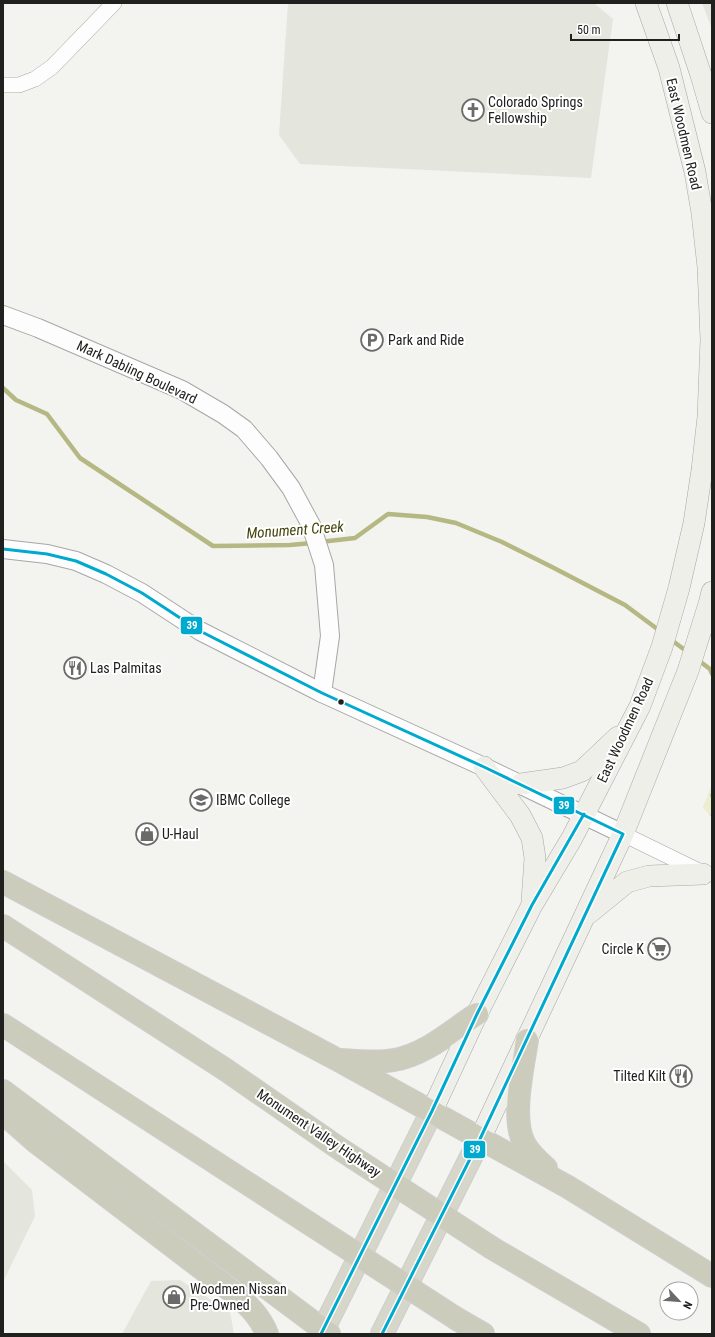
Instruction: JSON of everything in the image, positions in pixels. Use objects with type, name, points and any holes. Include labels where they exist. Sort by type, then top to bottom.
[{"type":"highway","points":[[3,882],[432,1111],[568,1187],[712,1276]]},
{"type":"highway","name":"Monument Valley Highway","points":[[3,926],[226,1070],[340,1149],[492,1248],[639,1334]]},
{"type":"highway","points":[[338,1060],[378,1061],[408,1057],[425,1049],[477,1014]]},
{"type":"highway","points":[[3,1025],[457,1319],[483,1334]]},
{"type":"highway","points":[[527,1040],[518,1111],[519,1128],[524,1143],[535,1159],[568,1187]]},
{"type":"highway","points":[[3,1090],[324,1333]]},
{"type":"highway","name":"East Woodmen Road","points":[[324,1333],[432,1111]]},
{"type":"highway","points":[[3,1113],[36,1142],[234,1293],[256,1315],[267,1334]]},
{"type":"highway","points":[[382,1334],[480,1139]]},
{"type":"main road","name":"East Woodmen Road","points":[[432,1111],[477,1014],[532,905],[584,814],[640,706],[662,647],[679,588],[694,523],[708,417],[711,340],[708,267],[696,172],[669,68],[646,3]]},
{"type":"main road","points":[[677,3],[712,113]]},
{"type":"main road","points":[[480,1139],[623,834],[688,671],[712,592]]},
{"type":"main road","points":[[521,784],[563,778],[582,771],[627,729]]},
{"type":"main road","points":[[484,767],[520,816],[532,838],[535,858],[532,905]]},
{"type":"main road","points":[[584,918],[627,882],[649,876],[708,876]]},
{"type":"street","points":[[3,85],[19,85],[35,79],[52,67],[114,3]]},
{"type":"street","name":"Mark Dabling Boulevard","points":[[3,315],[38,328],[182,390],[244,429],[269,458],[291,488],[311,525],[324,565],[330,636],[322,693]]},
{"type":"street","points":[[3,549],[48,554],[76,561],[106,574],[142,593],[200,631],[322,693],[521,784],[708,876]]},
{"type":"shaded area","points":[[288,3],[594,3],[613,19],[591,178],[300,164],[279,135]]},
{"type":"shaded area","points":[[702,3],[712,3],[712,29]]},
{"type":"shaded area","points":[[3,1161],[32,1190],[35,1216],[3,1282]]},
{"type":"shaded area","name":"Woodmen Nissan Pre-Owned","points":[[180,1280],[230,1312],[234,1334],[122,1334],[151,1281]]},
{"type":"green space","points":[[712,784],[712,817],[703,808]]},
{"type":"waterway","name":"Monument Creek","points":[[3,388],[16,400],[47,414],[80,458],[213,546],[290,545],[312,543]]},
{"type":"waterway","name":"Monument Creek","points":[[320,542],[355,538],[388,514],[427,517],[456,523],[502,542],[625,605],[660,631]]},
{"type":"waterway","name":"Monument Creek","points":[[670,639],[689,653]]},
{"type":"waterway","name":"Monument Creek","points":[[698,660],[710,669],[712,674]]},
{"type":"transit line","name":"39","points":[[3,549],[47,554],[76,561],[106,574],[142,593],[200,631],[322,693],[484,767],[623,834],[480,1139],[382,1334]]},
{"type":"transit line","name":"39","points":[[321,1334],[432,1111],[477,1014],[532,905],[584,814]]},
{"type":"place","name":"Colorado Springs Fellowship","points":[[473,110]]},
{"type":"place","name":"Park and Ride","points":[[372,340]]},
{"type":"place","name":"Las Palmitas","points":[[75,668]]},
{"type":"place","name":"IBMC College","points":[[201,800]]},
{"type":"place","name":"U-Haul","points":[[147,834]]},
{"type":"place","name":"Circle K","points":[[659,949]]},
{"type":"place","name":"Tilted Kilt","points":[[681,1076]]},
{"type":"place","name":"Woodmen Nissan Pre-Owned","points":[[174,1297]]}]
